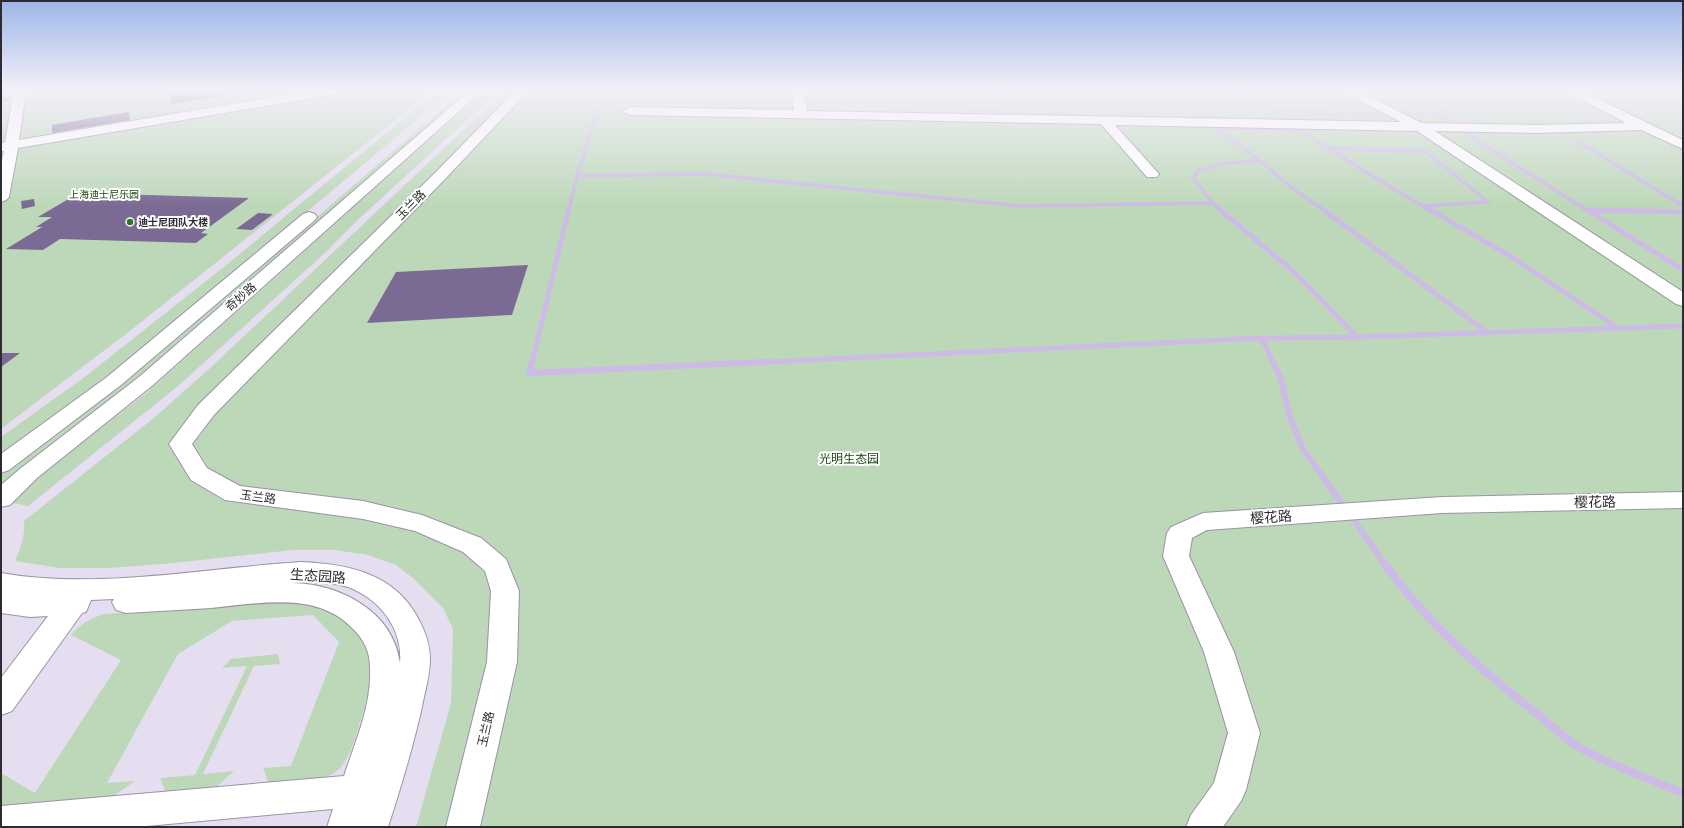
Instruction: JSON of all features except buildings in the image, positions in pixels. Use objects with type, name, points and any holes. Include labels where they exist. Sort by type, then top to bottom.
[{"type":"street","points":[[1,197],[6,146],[10,129]]},
{"type":"street","points":[[6,146],[109,129]]},
{"type":"street","name":"奇妙路","points":[[1,464],[114,381],[412,129]]},
{"type":"street","name":"奇妙路","points":[[1,499],[29,473],[146,381],[433,129]]},
{"type":"street","name":"玉兰路","points":[[463,827],[502,662],[505,591],[497,566],[472,545],[422,524],[363,510],[234,494],[199,474],[180,444],[206,410],[486,129]]},
{"type":"street","points":[[1112,129],[1152,174]]},
{"type":"street","points":[[1422,129],[1683,300]]},
{"type":"street","points":[[1522,129],[1549,129]]},
{"type":"street","points":[[1648,129],[1683,146]]},
{"type":"street","name":"樱花路","points":[[1203,827],[1229,790],[1244,733],[1219,652],[1176,556],[1180,533],[1203,522],[1434,506],[1683,500]]},
{"type":"street","name":"生态园路","points":[[1,602],[30,606],[78,597],[301,572],[333,574],[358,580],[380,591],[398,610],[412,633],[415,658],[411,688],[372,827]]},
{"type":"street","name":"生态园路","points":[[1,583],[24,588],[59,591],[78,597],[299,593],[324,598],[350,607],[378,636],[386,658],[385,684],[380,715],[344,827]]},
{"type":"street","points":[[1,702],[78,597]]},
{"type":"street","points":[[1,823],[356,791]]},
{"type":"green space","name":"上海迪士尼乐园","points":[[1,129],[384,129],[135,327],[1,429]]},
{"type":"green space","points":[[392,129],[406,129],[231,275],[65,410],[1,455],[1,437],[82,379],[220,270]]},
{"type":"green space","points":[[419,129],[428,129],[130,388],[1,486],[1,475],[134,375]]},
{"type":"green space","points":[[441,129],[457,129],[362,216],[326,252],[177,387],[28,506],[5,501],[145,394]]},
{"type":"green space","name":"光明生态园","points":[[465,129],[1683,129],[1683,827],[416,827],[451,703],[453,629],[443,608],[414,579],[396,565],[368,555],[335,550],[293,550],[174,563],[110,568],[60,568],[15,561],[22,541],[24,521],[155,417],[209,369]]},
{"type":"green space","points":[[274,602],[299,603],[322,609],[334,615],[345,622],[356,633],[364,645],[369,657],[370,683],[364,711],[353,745],[347,758],[344,764],[334,773],[327,777],[311,781],[269,784],[263,768],[291,766],[339,642],[313,615],[232,621],[178,654],[107,783],[135,781],[109,799],[1,809],[1,773],[35,793],[121,660],[71,635],[82,624],[104,614]]},
{"type":"green space","points":[[278,654],[280,664],[254,666],[203,774],[234,771],[214,789],[166,793],[160,778],[195,775],[247,666],[222,668],[231,659]]},
{"type":"waterway","points":[[577,176],[592,129]]},
{"type":"waterway","points":[[1217,129],[1259,160]]},
{"type":"waterway","points":[[1243,129],[1299,130],[1331,149]]},
{"type":"waterway","points":[[1458,129],[1585,209]]},
{"type":"waterway","points":[[1574,139],[1683,206]]},
{"type":"waterway","points":[[1331,149],[1425,151],[1488,202],[1423,206]]},
{"type":"waterway","points":[[1331,149],[1362,170],[1428,209]]},
{"type":"waterway","points":[[1213,203],[1193,178],[1199,170],[1222,164],[1259,160]]},
{"type":"waterway","points":[[1259,160],[1291,187],[1322,209]]},
{"type":"waterway","points":[[577,176],[705,174],[1021,206],[1213,203]]},
{"type":"waterway","points":[[569,209],[577,176]]},
{"type":"waterway","points":[[1213,203],[1220,209]]},
{"type":"waterway","points":[[532,363],[569,208]]},
{"type":"waterway","points":[[1218,208],[1294,272],[1357,337]]},
{"type":"waterway","points":[[1321,208],[1487,333]]},
{"type":"waterway","points":[[1427,208],[1512,257],[1618,328]]},
{"type":"waterway","points":[[1584,208],[1683,270]]},
{"type":"waterway","points":[[1589,210],[1683,212]]},
{"type":"waterway","points":[[1487,333],[1683,326]]},
{"type":"waterway","points":[[1357,337],[1487,333]]},
{"type":"waterway","points":[[1262,338],[1357,337]]},
{"type":"waterway","points":[[757,362],[1262,338]]},
{"type":"waterway","points":[[1262,338],[1273,363]]},
{"type":"waterway","points":[[532,362],[529,373],[757,362]]},
{"type":"waterway","points":[[744,363],[757,362]]},
{"type":"waterway","points":[[757,362],[765,362]]},
{"type":"waterway","points":[[1273,362],[1281,379],[1289,415],[1303,449],[1385,564]]},
{"type":"waterway","points":[[1384,563],[1400,585],[1455,644],[1495,680],[1569,740],[1580,748],[1605,761],[1683,793]]},
{"type":"place","name":"迪士尼团队大楼","points":[[130,222]]}]
